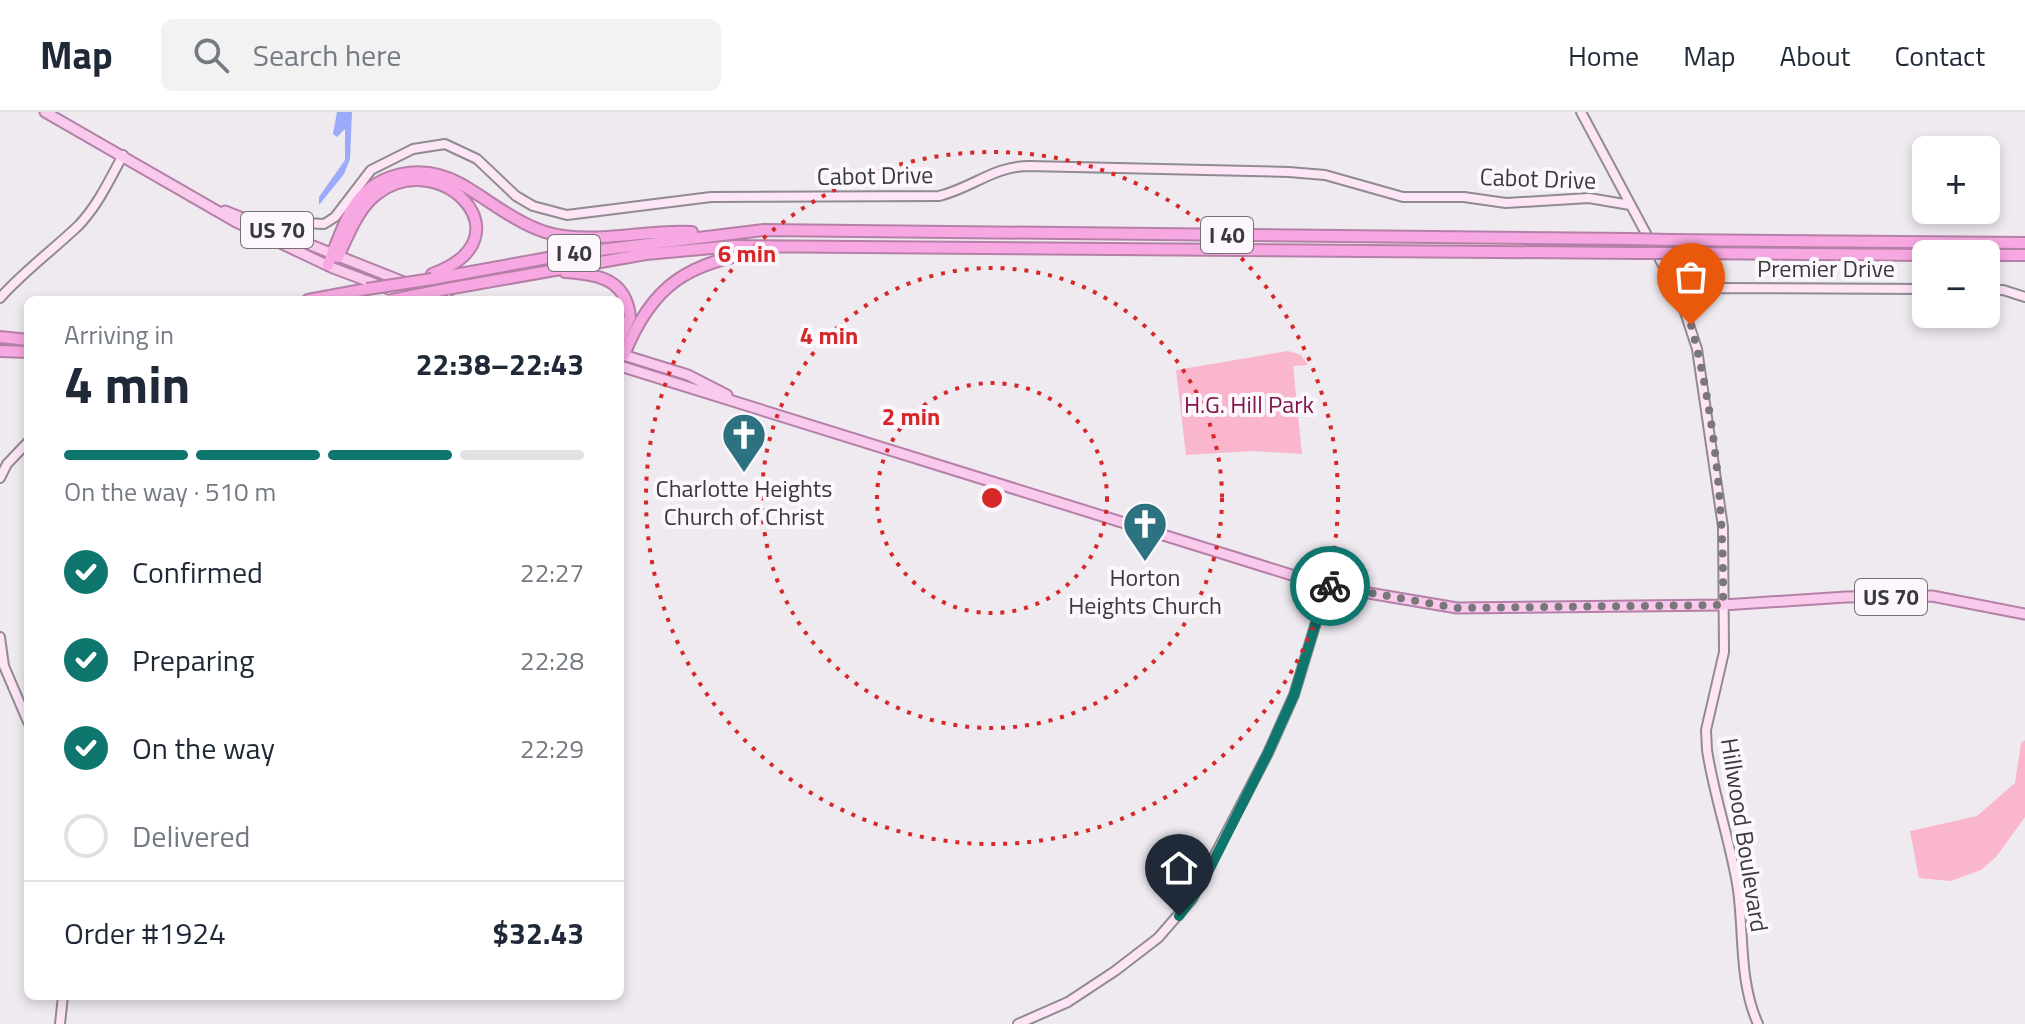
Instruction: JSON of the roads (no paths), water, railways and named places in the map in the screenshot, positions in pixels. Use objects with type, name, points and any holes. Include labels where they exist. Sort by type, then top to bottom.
[{"type":"highway","points":[[333,261],[352,208],[370,187],[408,171],[435,174],[457,182],[523,223],[564,236],[678,231],[718,233]]},
{"type":"highway","points":[[329,296],[429,278],[457,262],[471,249],[478,235],[476,216],[462,197],[444,185],[421,180],[399,183],[377,194],[363,210],[333,261]]},
{"type":"highway","name":"I 40","points":[[429,278],[575,253],[718,233],[764,230],[2025,243]]},
{"type":"highway","points":[[624,353],[636,325],[678,276],[720,258],[802,245]]},
{"type":"highway","name":"I 40","points":[[448,294],[547,271],[646,254],[734,246],[1912,255]]},
{"type":"highway","points":[[2000,255],[2025,255]]},
{"type":"highway","points":[[547,271],[599,276],[616,285],[626,298],[630,317],[624,330]]},
{"type":"highway","points":[[2,337],[24,340]]},
{"type":"highway","points":[[1,351],[24,352]]},
{"type":"main road","name":"US 70","points":[[45,112],[268,238],[333,261],[448,294]]},
{"type":"main road","name":"US 70","points":[[214,207],[276,230],[407,296]]},
{"type":"main road","name":"US 70","points":[[624,361],[688,375],[738,400],[1327,586],[1457,608],[1723,605],[1846,597],[1932,596],[2025,614]]},
{"type":"street","name":"Hillwood Boulevard","points":[[1581,112],[1680,297],[1697,349],[1712,433],[1723,527],[1724,652],[1706,730],[1707,750],[1738,889],[1747,984],[1758,1024]]},
{"type":"street","name":"Cabot Drive","points":[[276,230],[285,222],[324,224],[335,217],[371,170],[413,149],[445,144],[477,159],[516,196],[533,206],[567,215],[711,197],[939,196],[954,193],[994,170],[1029,166],[1289,172],[1325,175],[1403,197],[1464,197],[1506,203],[1589,198],[1630,205]]},
{"type":"street","points":[[0,298],[23,272],[80,223],[105,190],[123,155]]},
{"type":"street","points":[[268,238],[276,230]]},
{"type":"street","name":"Premier Drive","points":[[1680,297],[1714,288],[1912,289]]},
{"type":"street","points":[[2000,290],[2025,297]]},
{"type":"street","points":[[0,478],[7,464],[24,446]]},
{"type":"street","points":[[1018,1024],[1068,1002],[1105,978],[1158,938],[1192,899],[1268,753],[1294,695],[1327,586]]},
{"type":"street","points":[[0,637],[4,666],[24,713]]},
{"type":"street","points":[[60,1024],[63,1000]]},
{"type":"water","points":[[337,112],[352,112],[350,159],[344,174],[319,205],[319,197],[345,160],[345,129],[337,137],[333,134]]},
{"type":"place","name":"Charlotte Heights Church of Christ","points":[[744,474]]},
{"type":"place","name":"Horton Heights Church","points":[[1145,563]]},
{"type":"park label","name":"H.G. Hill Park","points":[[1249,405]]}]
